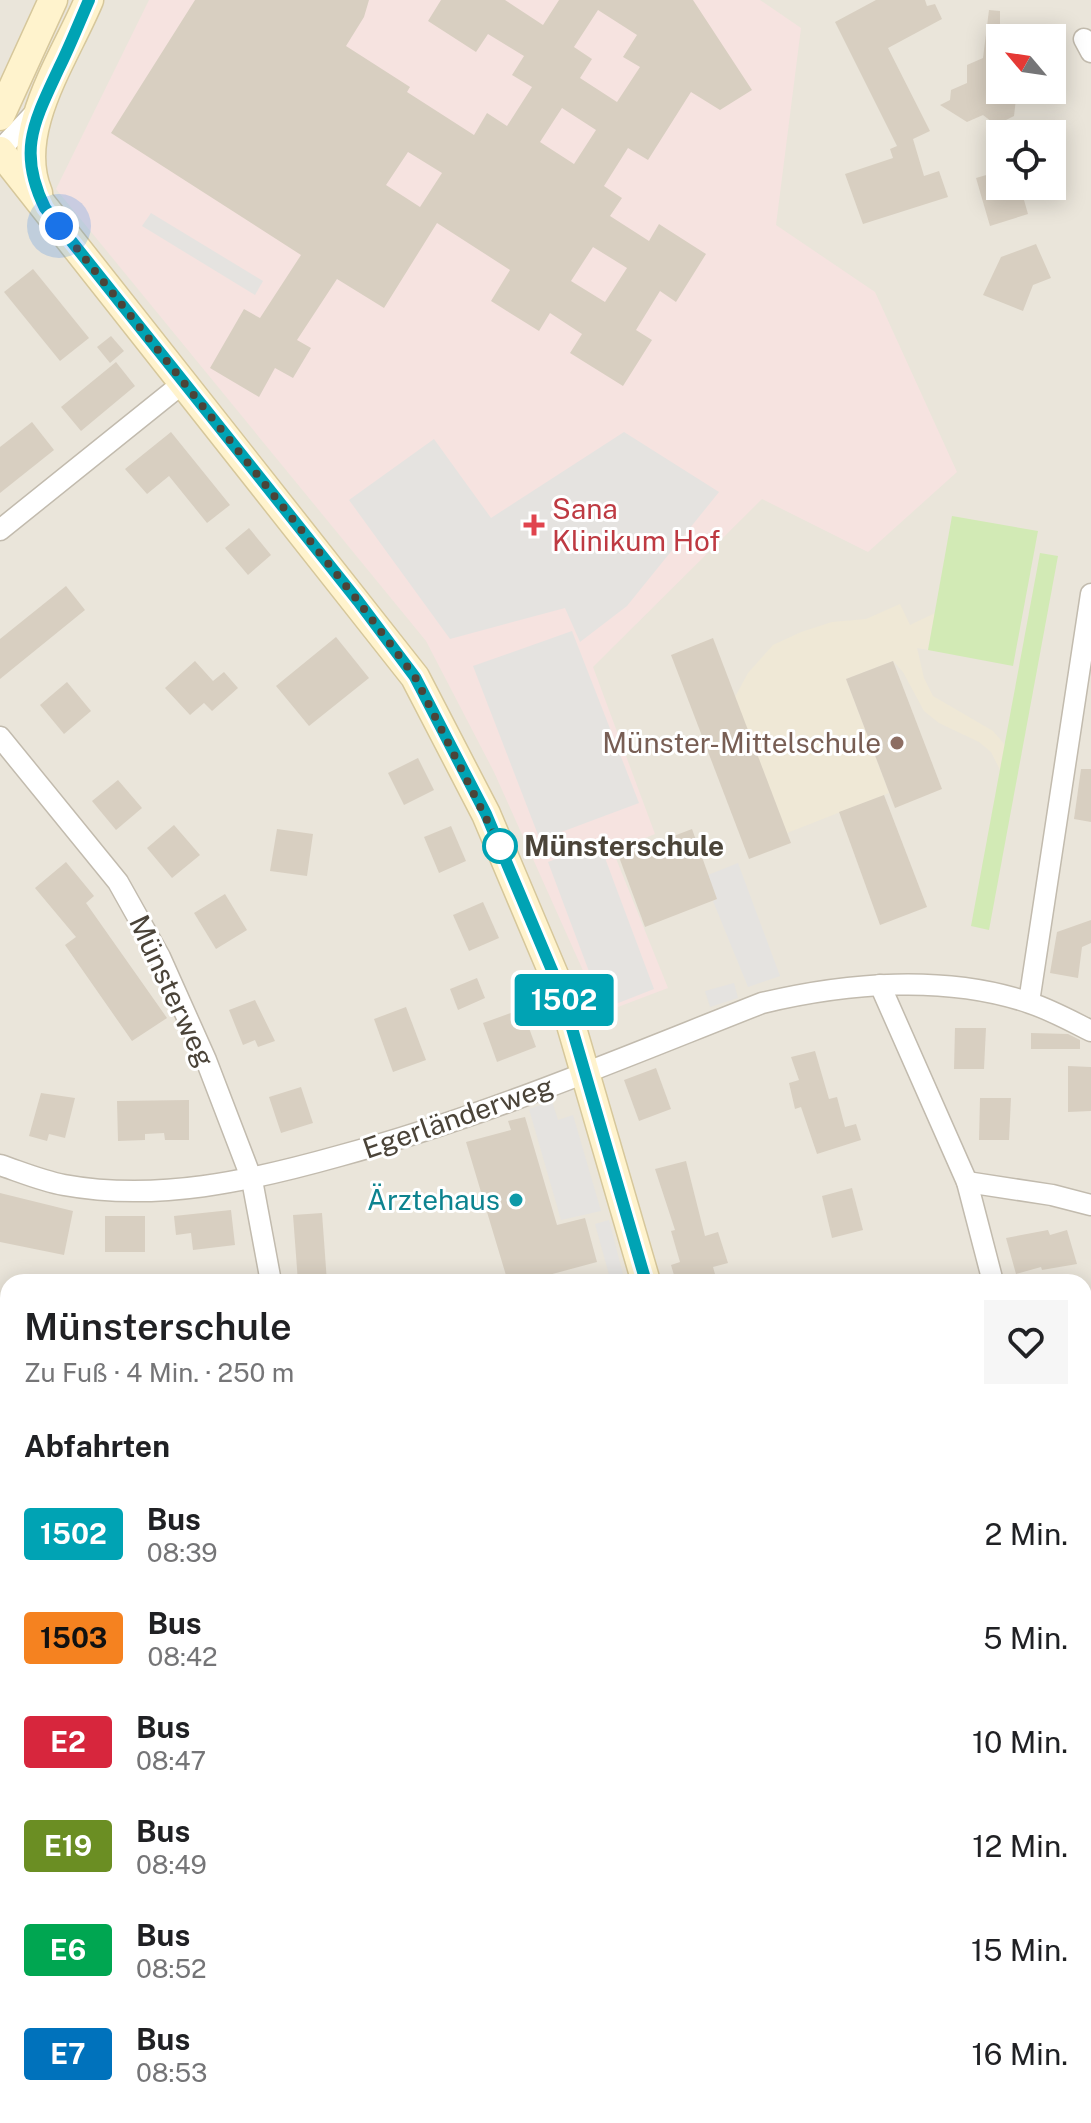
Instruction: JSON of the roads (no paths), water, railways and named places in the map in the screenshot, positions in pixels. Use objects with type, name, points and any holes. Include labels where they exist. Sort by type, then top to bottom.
[{"type":"main road","points":[[0,116],[53,0]]},
{"type":"main road","points":[[45,208],[32,179],[29,160],[32,128],[89,0]]},
{"type":"main road","points":[[0,150],[415,677],[486,814],[562,994],[644,1274]]},
{"type":"street","points":[[0,150],[42,104]]},
{"type":"street","points":[[0,530],[183,383]]},
{"type":"street","points":[[1029,1002],[1091,594]]},
{"type":"street","name":"Münsterweg","points":[[0,737],[118,882],[166,970],[206,1060],[252,1180],[270,1274]]},
{"type":"street","points":[[880,985],[967,1182],[991,1274]]},
{"type":"street","name":"Egerländerweg","points":[[0,1165],[63,1185],[109,1190],[180,1190],[252,1180],[428,1132],[762,1003],[811,992],[880,985],[956,988],[1029,1002],[1091,1031]]},
{"type":"street","points":[[967,1182],[1052,1195],[1091,1205]]},
{"type":"place","name":"Sana Klinikum Hof","points":[[534,525]]},
{"type":"place","name":"Münster-Mittelschule","points":[[897,743]]},
{"type":"place","name":"Münsterschule","points":[[500,846]]},
{"type":"place","name":"Ärztehaus","points":[[516,1200]]}]
